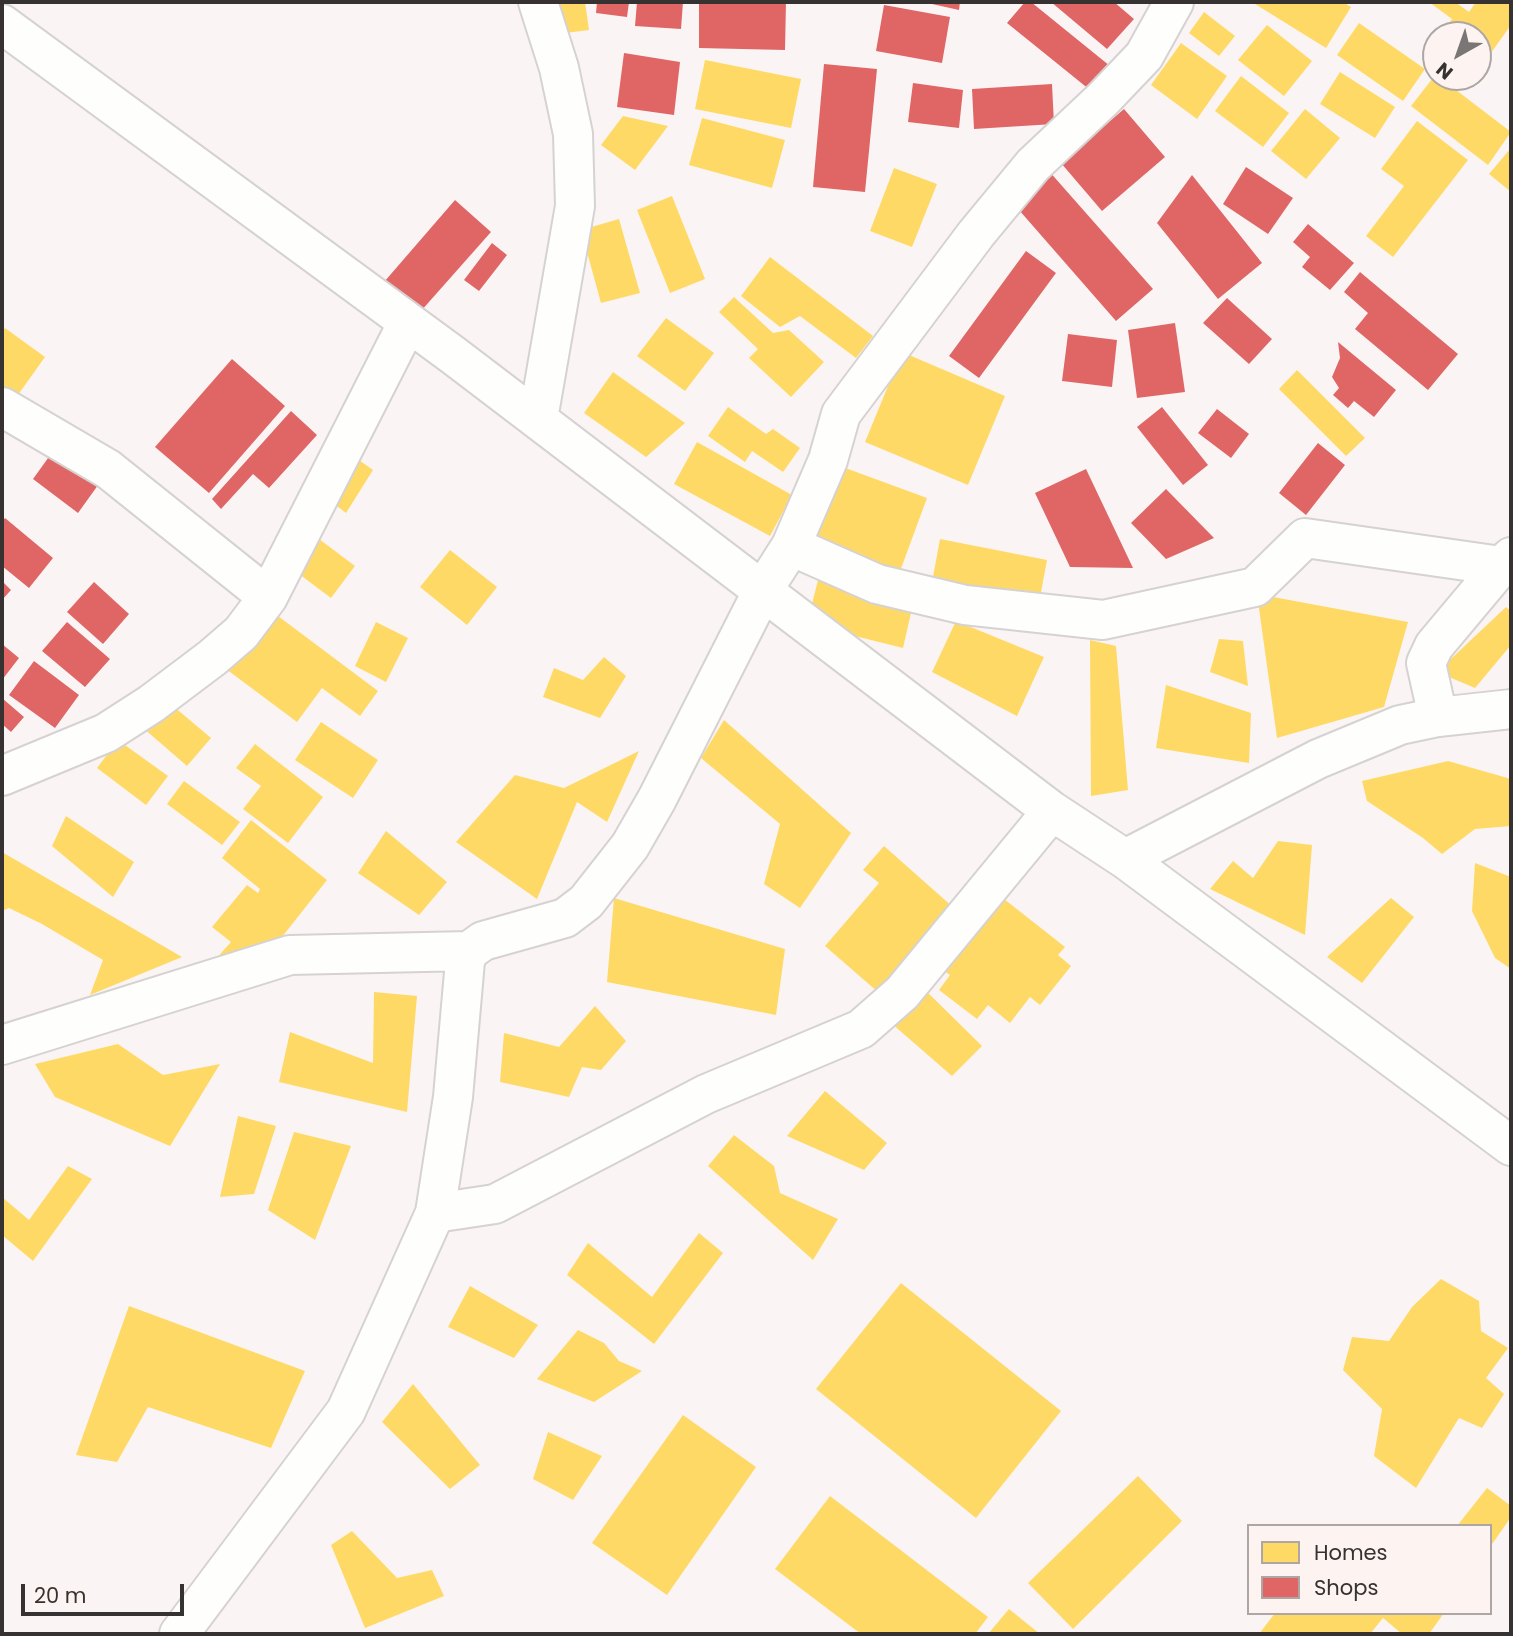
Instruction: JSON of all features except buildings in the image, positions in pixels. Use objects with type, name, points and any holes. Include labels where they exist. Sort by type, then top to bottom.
[{"type":"street","points":[[538,2],[559,68],[573,134],[575,206],[538,419]]},
{"type":"street","points":[[178,1634],[346,1411],[435,1213],[453,1097],[465,961],[469,951],[483,941],[565,918],[586,902],[630,846],[763,590],[791,546],[828,460],[841,414],[976,234],[1033,166],[1144,56],[1174,2]]},
{"type":"street","points":[[2,24],[538,419],[1052,811],[1125,859],[1511,1146]]},
{"type":"street","points":[[2,776],[106,733],[151,704],[242,633],[268,597],[408,322]]},
{"type":"street","points":[[2,407],[108,469],[268,597]]},
{"type":"street","points":[[791,546],[877,584],[952,602],[1103,620],[1255,587],[1305,538],[1506,562]]},
{"type":"street","points":[[1438,717],[1426,663],[1434,646],[1506,562]]},
{"type":"street","points":[[1125,859],[1318,759],[1400,725],[1438,717],[1511,709]]},
{"type":"street","points":[[435,1213],[495,1203],[706,1094],[861,1029],[902,993],[1052,811]]},
{"type":"street","points":[[2,1045],[290,955],[469,951]]}]
